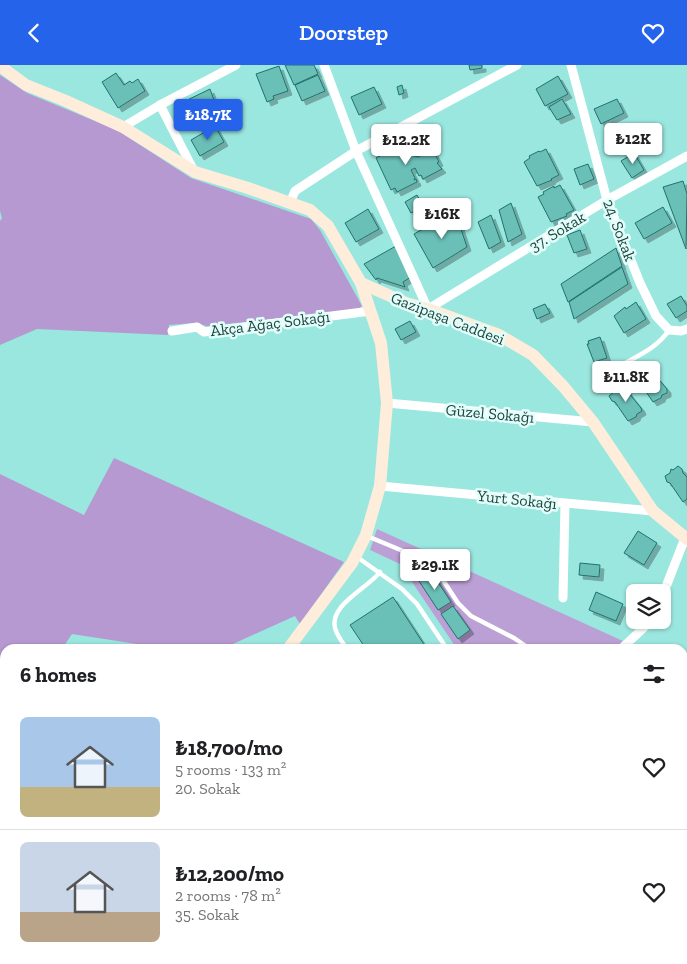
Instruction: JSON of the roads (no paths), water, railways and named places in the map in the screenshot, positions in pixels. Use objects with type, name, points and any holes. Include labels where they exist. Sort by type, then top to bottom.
[{"type":"main road","points":[[0,66],[26,85],[123,127],[195,172],[310,210],[328,226],[361,283],[381,343],[387,403],[380,485],[366,535],[356,556],[292,644]]},
{"type":"main road","name":"Gazipaşa Caddesi","points":[[361,283],[406,303],[499,335],[533,355],[563,386],[593,422],[653,511],[686,538]]},
{"type":"street","points":[[123,127],[236,65]]},
{"type":"street","points":[[324,65],[356,151],[428,309]]},
{"type":"street","points":[[290,203],[295,191],[356,151],[517,65]]},
{"type":"street","name":"24. Sokak","points":[[572,65],[607,201],[656,316],[669,330]]},
{"type":"street","points":[[160,105],[195,172]]},
{"type":"street","name":"37. Sokak","points":[[428,309],[687,155]]},
{"type":"street","name":"Akça Ağaç Sokağı","points":[[172,331],[197,327],[204,333],[371,311]]},
{"type":"street","points":[[669,330],[682,331],[687,329]]},
{"type":"street","name":"Güzel Sokağı","points":[[387,403],[593,422]]},
{"type":"street","name":"Yurt Sokağı","points":[[380,485],[653,511]]},
{"type":"street","points":[[563,598],[565,504]]},
{"type":"street","points":[[667,584],[686,538]]},
{"type":"street","points":[[626,644],[642,629]]},
{"type":"lane","points":[[614,369],[651,348],[664,338],[669,330]]},
{"type":"lane","points":[[366,535],[404,551],[432,568],[458,603],[471,616],[523,644]]},
{"type":"lane","points":[[356,556],[402,589],[417,604],[444,644]]},
{"type":"lane","points":[[344,644],[336,629],[337,615],[344,603],[380,572]]}]
